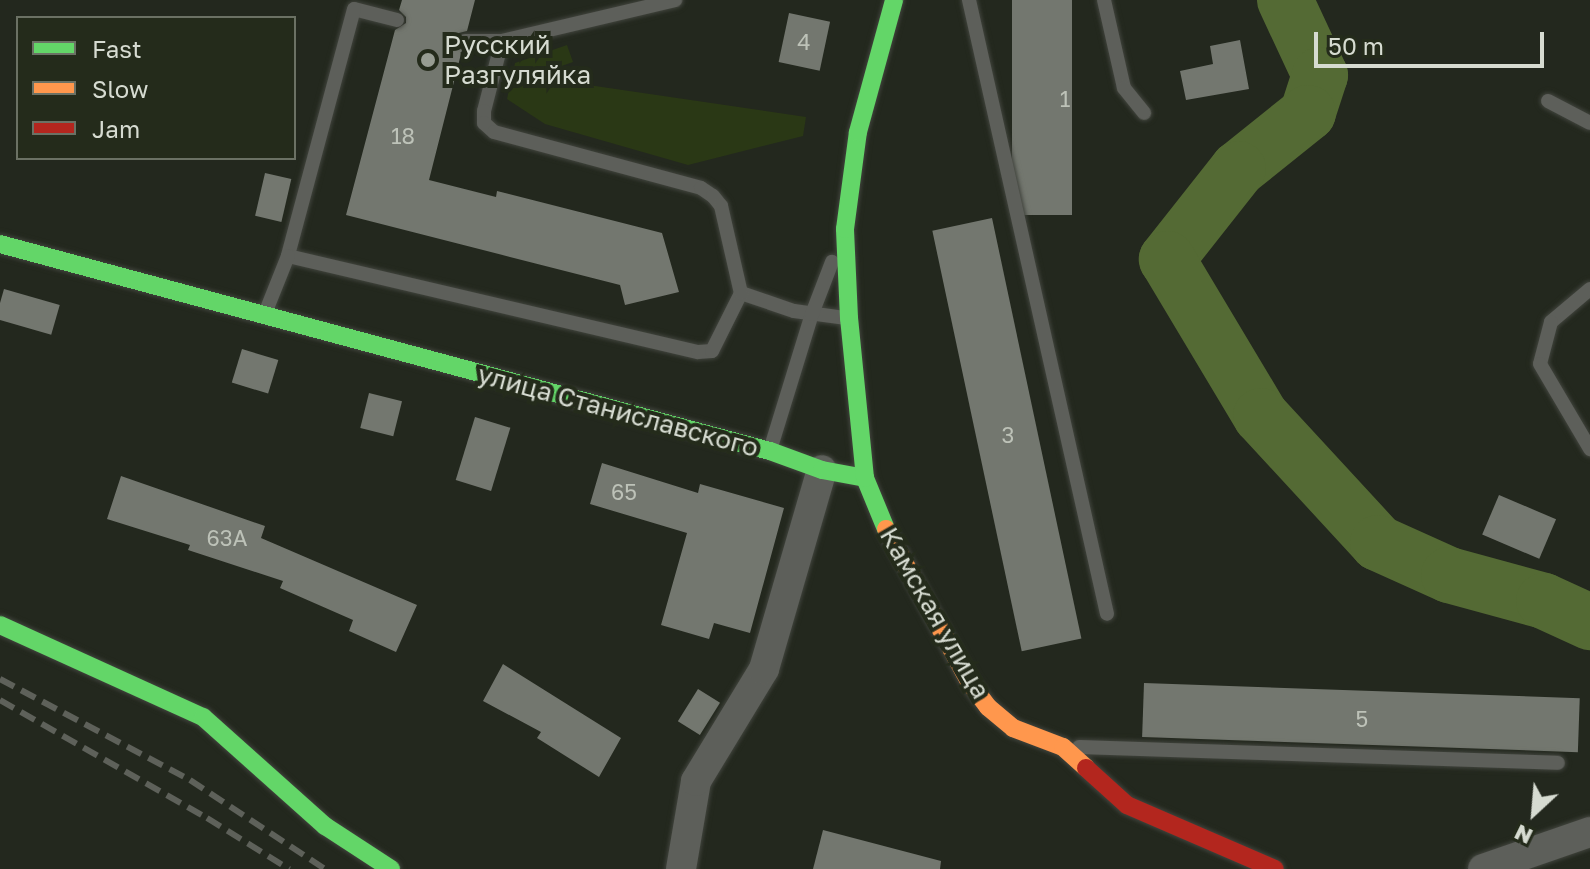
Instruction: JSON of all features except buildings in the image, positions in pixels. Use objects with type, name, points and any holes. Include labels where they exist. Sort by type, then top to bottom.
[{"type":"street","name":"Камская улица","points":[[894,0],[858,132],[845,229],[849,318],[865,478],[883,524],[970,683],[988,707],[1013,728],[1063,747],[1127,805],[1275,869]]},
{"type":"street","name":"улица Станиславского","points":[[0,244],[770,451],[822,470]]},
{"type":"street","points":[[681,869],[696,781],[764,669],[822,470],[865,478]]},
{"type":"street","points":[[0,625],[203,717],[325,826],[391,869]]},
{"type":"street","points":[[1483,869],[1590,832]]},
{"type":"lane","points":[[465,41],[502,41],[675,0]]},
{"type":"lane","points":[[969,0],[1107,614]]},
{"type":"lane","points":[[1104,0],[1124,88],[1144,113]]},
{"type":"lane","points":[[265,315],[288,256],[356,5],[397,20]]},
{"type":"lane","points":[[288,256],[698,352],[712,351],[741,293],[721,206],[701,188],[494,132],[484,123],[502,41]]},
{"type":"lane","points":[[1548,101],[1590,123]]},
{"type":"lane","points":[[770,451],[812,314],[845,229]]},
{"type":"lane","points":[[1590,289],[1551,322],[1540,364],[1590,449]]},
{"type":"lane","points":[[741,293],[812,314],[849,318]]},
{"type":"lane","points":[[1063,747],[1558,763]]},
{"type":"green space","points":[[567,45],[573,62],[553,69],[561,81],[806,117],[803,136],[688,165],[545,124],[507,99],[515,63]]},
{"type":"waterway","points":[[1285,0],[1320,75],[1308,113],[1238,169],[1167,259],[1261,416],[1378,543],[1449,575],[1544,601],[1590,622]]},
{"type":"railway","points":[[0,679],[190,780],[325,869]]},
{"type":"railway","points":[[0,700],[207,818],[289,869]]},
{"type":"traffic: fast","points":[[886,529],[865,478],[849,318],[845,229],[858,132],[894,0]]},
{"type":"traffic: fast","points":[[0,244],[770,451],[822,470],[865,478]]},
{"type":"traffic: fast","points":[[0,625],[203,717],[325,826],[391,869]]},
{"type":"traffic: slow","points":[[886,529],[970,683],[988,707],[1013,728],[1063,747],[1086,768]]},
{"type":"traffic: jam","points":[[1086,768],[1127,805],[1275,869]]},
{"type":"place","name":"Русский Разгуляйка","points":[[428,60]]}]
